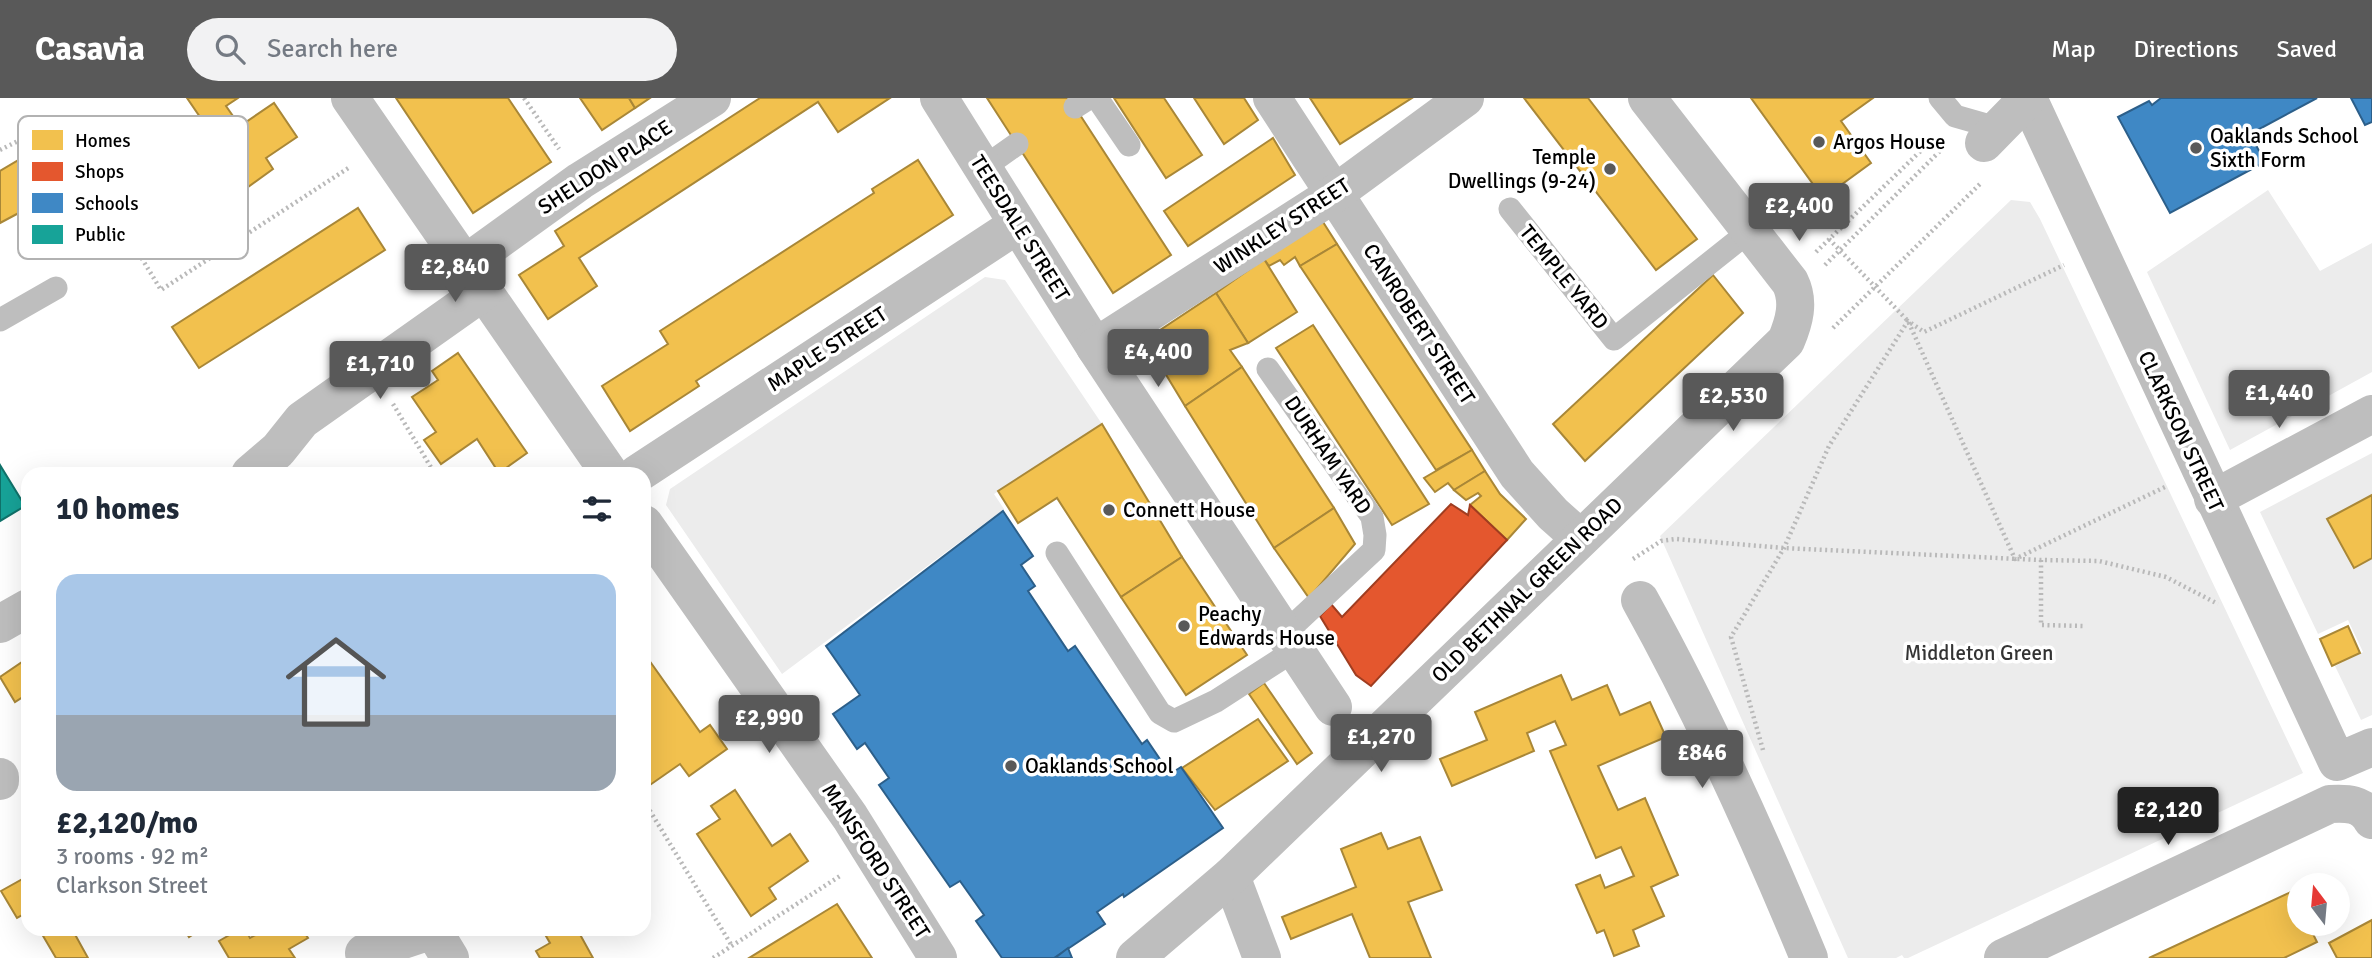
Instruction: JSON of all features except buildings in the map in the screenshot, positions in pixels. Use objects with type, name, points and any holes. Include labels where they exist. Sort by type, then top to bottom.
[{"type":"street","points":[[350,98],[605,467]]},
{"type":"street","name":"SHELDON PLACE","points":[[258,467],[278,450],[302,420],[373,370],[580,181],[712,98]]},
{"type":"street","name":"TEESDALE STREET","points":[[939,98],[1095,347],[1333,707]]},
{"type":"street","name":"CANROBERT STREET","points":[[1272,98],[1517,474],[1553,514],[1580,538]]},
{"type":"street","name":"WINKLEY STREET","points":[[1095,347],[1334,194],[1465,98]]},
{"type":"street","points":[[1647,98],[1782,270],[1807,280]]},
{"type":"street","points":[[1990,149],[2028,98]]},
{"type":"street","name":"CLARKSON STREET","points":[[2028,98],[2337,762],[2372,747]]},
{"type":"street","name":"MAPLE STREET","points":[[648,467],[1017,225]]},
{"type":"street","name":"OLD BETHNAL GREEN ROAD","points":[[1135,958],[1231,876],[1786,341],[1807,280]]},
{"type":"street","points":[[2207,485],[2372,414]]},
{"type":"street","name":"MANSFORD STREET","points":[[651,534],[850,817],[938,958]]},
{"type":"street","points":[[1640,600],[1667,648],[1734,789],[1809,958]]},
{"type":"street","points":[[0,624],[21,611]]},
{"type":"street","points":[[2003,958],[2323,807],[2362,811]]},
{"type":"street","points":[[1231,876],[1262,958]]},
{"type":"street","points":[[364,953],[415,936]]},
{"type":"street","points":[[437,936],[450,958]]},
{"type":"lane","points":[[1097,98],[1129,145]]},
{"type":"lane","points":[[1940,98],[1955,117],[1990,149]]},
{"type":"lane","points":[[982,168],[1017,144]]},
{"type":"lane","name":"TEMPLE YARD","points":[[1510,209],[1614,339],[1751,230]]},
{"type":"lane","points":[[0,320],[56,288]]},
{"type":"lane","name":"DURHAM YARD","points":[[1058,553],[1160,713],[1174,721],[1216,701],[1290,642],[1374,550],[1375,535],[1372,517],[1268,369]]},
{"type":"path","points":[[524,98],[580,181]]},
{"type":"path","points":[[1805,254],[1815,253],[1955,117]]},
{"type":"path","points":[[1807,280],[1952,139],[1968,138],[1990,149],[1874,286],[1831,330]]},
{"type":"path","points":[[0,150],[18,141]]},
{"type":"path","points":[[248,233],[383,146]]},
{"type":"path","points":[[1829,239],[1908,321],[1924,332],[2097,249]]},
{"type":"path","points":[[141,259],[160,290],[208,259]]},
{"type":"path","points":[[1734,789],[1764,749],[1731,637],[1784,548],[1829,446],[1908,321]]},
{"type":"path","points":[[1908,321],[2015,559]]},
{"type":"path","points":[[373,370],[431,467]]},
{"type":"path","points":[[2015,559],[2207,485]]},
{"type":"path","points":[[1623,565],[1661,541],[1676,539],[1784,548],[2099,561],[2166,577],[2217,604],[2263,604]]},
{"type":"path","points":[[2041,560],[2041,625],[2084,626]]},
{"type":"path","points":[[651,813],[732,946]]},
{"type":"path","points":[[713,958],[873,855]]},
{"type":"green space","points":[[2268,190],[2320,271],[2372,243],[2372,372],[2230,450],[2147,272]]},
{"type":"green space","name":"Middleton Green","points":[[2011,200],[2030,202],[2040,219],[2303,773],[1908,958],[1902,955],[1896,958],[1848,958],[1660,536]]},
{"type":"green space","points":[[985,277],[1005,280],[1102,424],[994,494],[1004,509],[782,674],[666,505],[670,489]]},
{"type":"green space","points":[[2372,453],[2372,495],[2328,519],[2354,568],[2372,558],[2372,715],[2361,720],[2335,666],[2363,652],[2348,620],[2318,634],[2260,512]]},
{"type":"place","name":"Argos House","points":[[1819,142]]},
{"type":"place","name":"Oaklands School Sixth Form","points":[[2196,148]]},
{"type":"place","name":"Temple Dwellings (9-24)","points":[[1610,169]]},
{"type":"place","name":"Connett House","points":[[1109,510]]},
{"type":"place","name":"Peachy Edwards House","points":[[1184,626]]},
{"type":"place","name":"Oaklands School","points":[[1011,766]]}]
